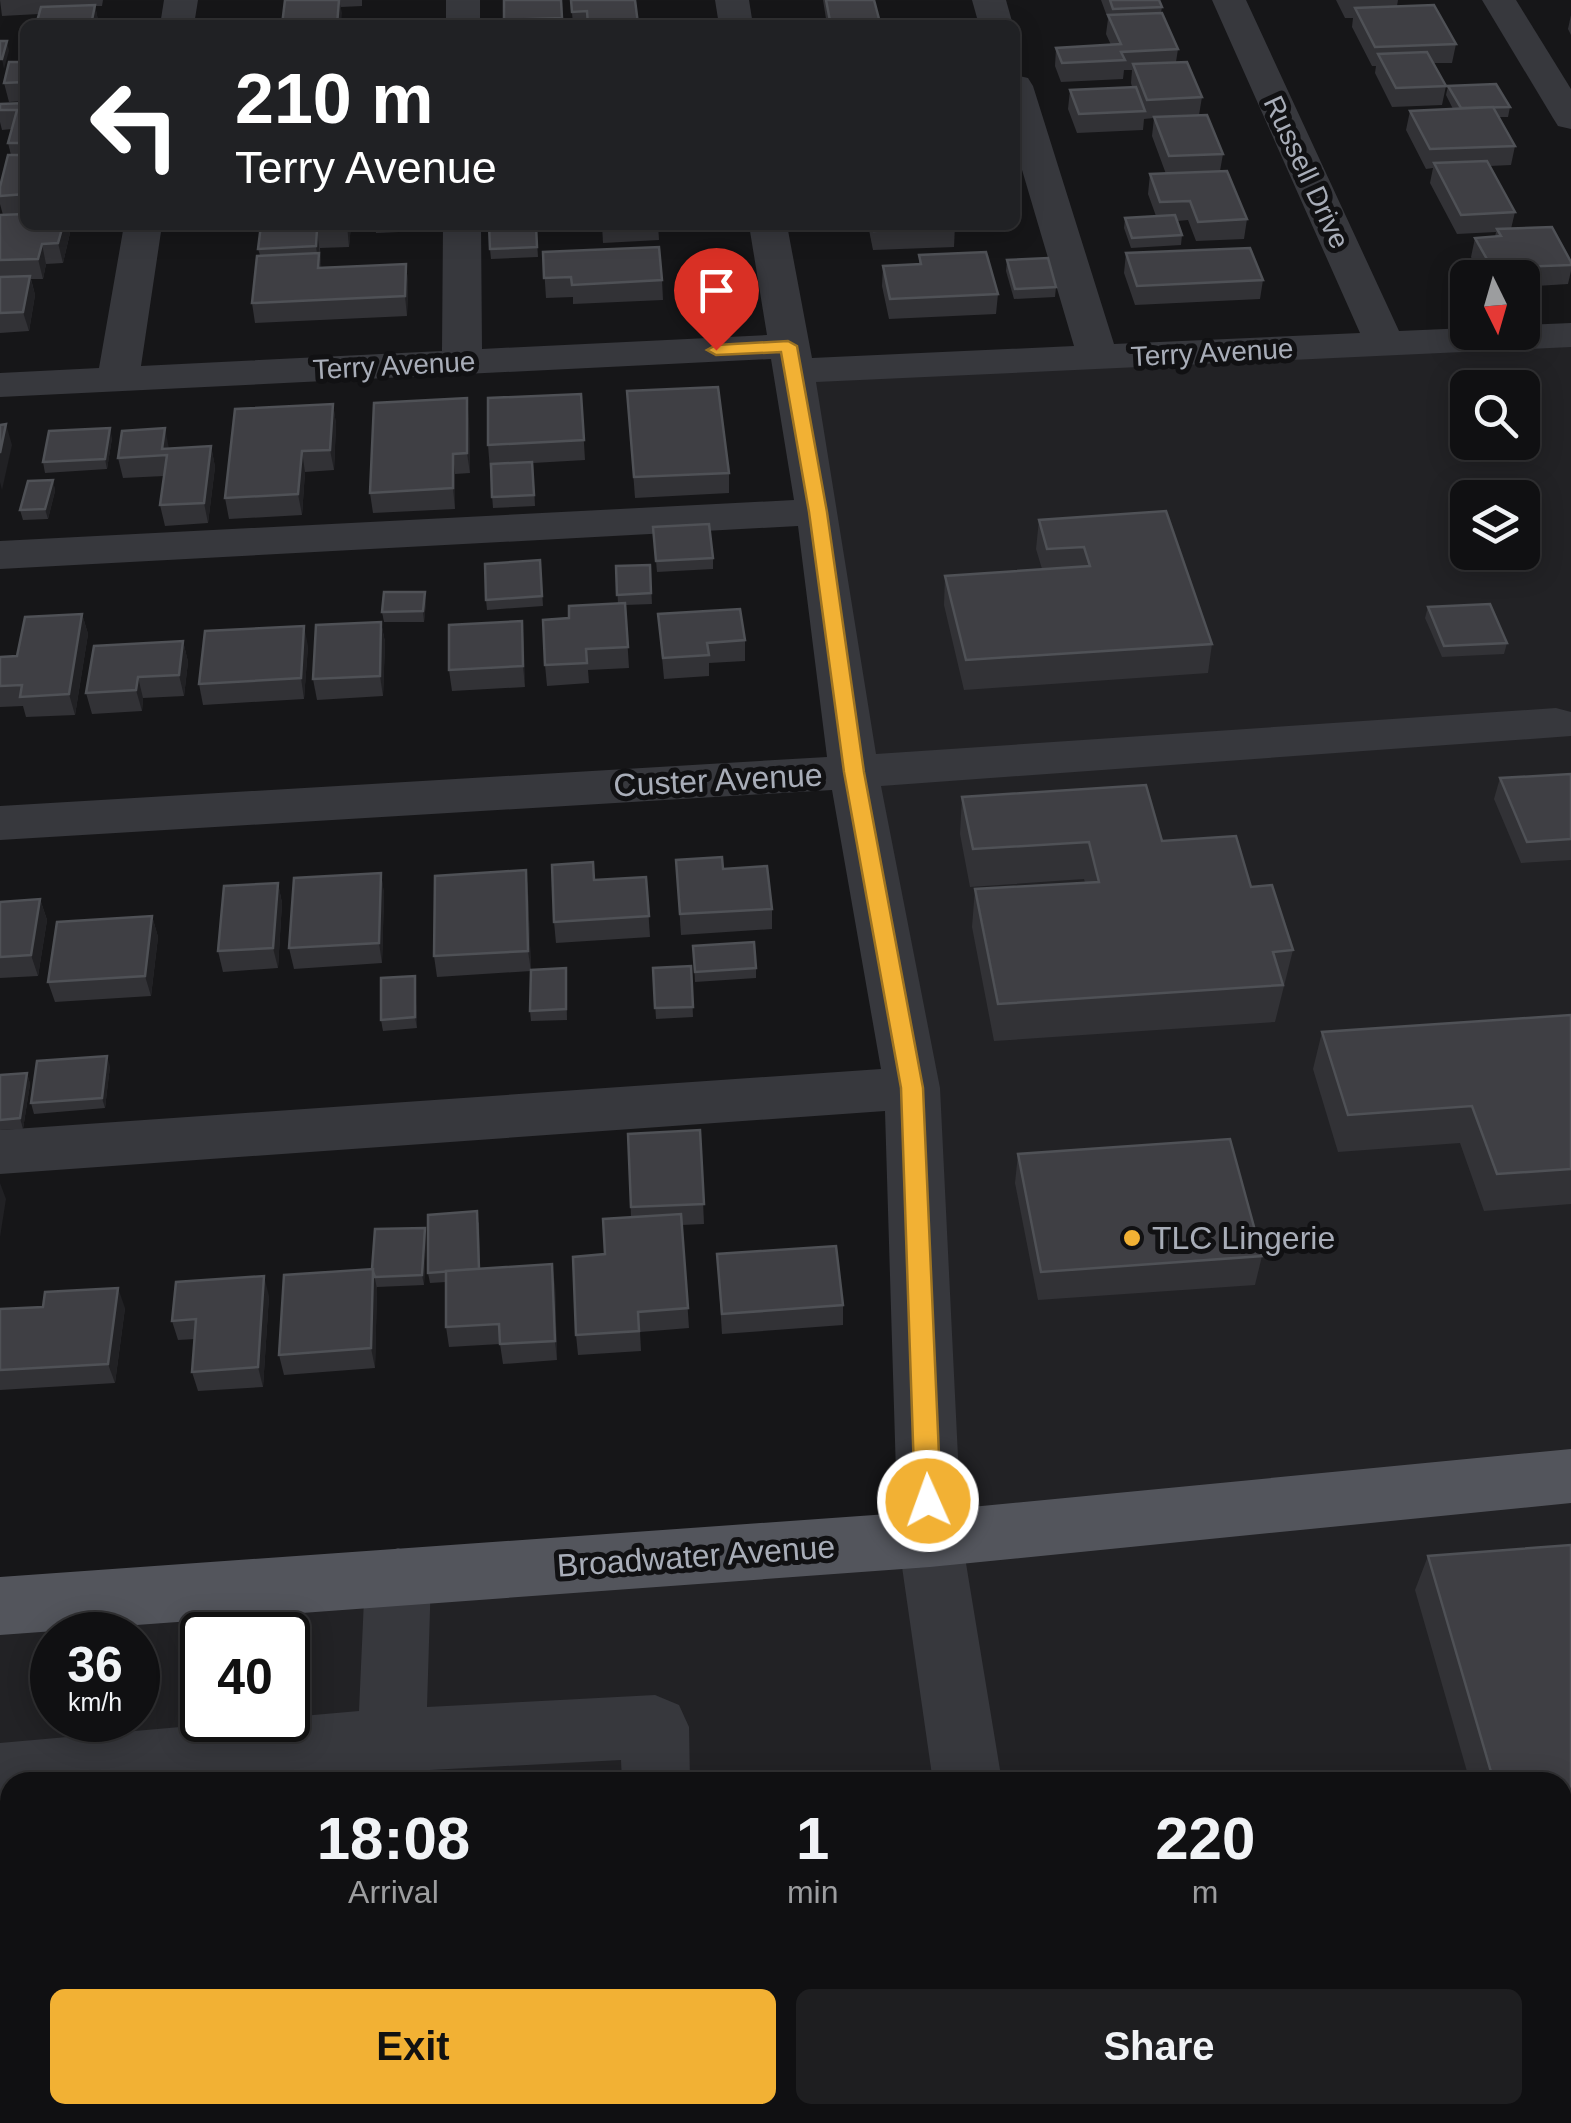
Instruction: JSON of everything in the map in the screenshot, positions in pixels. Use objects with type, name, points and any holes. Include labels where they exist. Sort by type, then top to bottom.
[{"type":"main road","name":"Broadwater Avenue","points":[[0,1606],[930,1539],[1571,1476]]},
{"type":"street","name":"Russell Drive","points":[[1229,0],[1386,344]]},
{"type":"street","points":[[1499,0],[1571,118]]},
{"type":"street","points":[[1020,102],[1098,357]]},
{"type":"street","points":[[118,379],[143,230]]},
{"type":"street","points":[[462,230],[462,362]]},
{"type":"street","points":[[769,230],[818,512],[854,772],[912,1088],[930,1539],[965,1772]]},
{"type":"street","name":"Terry Avenue","points":[[0,385],[462,362],[1098,357],[1571,335]]},
{"type":"street","points":[[0,555],[818,512]]},
{"type":"street","name":"Custer Avenue","points":[[0,822],[854,772],[1556,724]]},
{"type":"street","points":[[0,1152],[912,1088]]},
{"type":"street","points":[[392,1740],[398,1578]]},
{"type":"street","points":[[34,1772],[392,1740],[655,1727],[656,1772]]},
{"type":"shaded area","points":[[1571,335],[1571,1772],[0,1772],[0,1606],[930,1538],[912,1088],[792,371],[1450,341],[1450,350],[1540,350],[1540,336]]},
{"type":"building","points":[[285,0],[339,0],[337,20],[283,20]]},
{"type":"building","points":[[504,0],[561,0],[562,18],[504,20]]},
{"type":"building","points":[[571,0],[635,0],[638,20],[588,20],[587,11],[572,12]]},
{"type":"building","points":[[826,0],[874,0],[879,19],[854,20],[830,20]]},
{"type":"building","points":[[1110,0],[1159,0],[1162,7],[1113,9]]},
{"type":"building","points":[[95,5],[92,20],[37,20],[41,7]]},
{"type":"building","points":[[1434,5],[1456,44],[1375,47],[1355,8]]},
{"type":"building","points":[[1162,13],[1178,49],[1121,52],[1125,60],[1062,63],[1056,48],[1121,44],[1108,15]]},
{"type":"building","points":[[0,41],[7,41],[2,59],[0,59]]},
{"type":"building","points":[[1427,52],[1446,86],[1396,88],[1378,54]]},
{"type":"building","points":[[9,62],[20,62],[20,82],[4,83]]},
{"type":"building","points":[[1187,62],[1202,97],[1147,100],[1133,64]]},
{"type":"building","points":[[1496,84],[1510,107],[1461,108],[1448,86]]},
{"type":"building","points":[[1136,87],[1145,111],[1079,114],[1070,90]]},
{"type":"building","points":[[20,103],[20,143],[8,143],[17,110],[0,110],[0,104]]},
{"type":"building","points":[[1493,107],[1515,146],[1430,149],[1410,111]]},
{"type":"building","points":[[1207,115],[1223,154],[1169,156],[1154,117]]},
{"type":"building","points":[[8,155],[20,155],[20,194],[0,196]]},
{"type":"building","points":[[1487,161],[1515,212],[1461,215],[1434,163]]},
{"type":"building","points":[[1227,171],[1247,219],[1198,222],[1190,201],[1160,202],[1150,174]]},
{"type":"building","points":[[20,214],[20,230],[62,230],[58,243],[42,244],[38,259],[0,260],[0,215]]},
{"type":"building","points":[[1175,215],[1182,235],[1132,238],[1125,218]]},
{"type":"building","points":[[1552,227],[1571,265],[1540,266],[1540,260],[1487,260],[1475,238],[1501,236],[1497,229]]},
{"type":"building","points":[[260,230],[317,230],[316,246],[258,249]]},
{"type":"building","points":[[489,230],[536,230],[537,247],[490,249]]},
{"type":"building","points":[[659,247],[662,280],[572,285],[571,277],[544,278],[543,252]]},
{"type":"building","points":[[1250,248],[1263,280],[1137,286],[1126,253]]},
{"type":"building","points":[[986,252],[998,294],[890,299],[883,266],[921,264],[919,255]]},
{"type":"building","points":[[319,253],[318,268],[406,264],[405,296],[252,303],[257,256]]},
{"type":"building","points":[[1048,258],[1056,287],[1015,289],[1007,260]]},
{"type":"building","points":[[30,276],[23,312],[0,313],[0,277]]},
{"type":"building","points":[[718,387],[729,473],[634,477],[627,391]]},
{"type":"building","points":[[581,394],[584,440],[488,445],[488,398]]},
{"type":"building","points":[[467,398],[467,453],[453,454],[453,488],[370,493],[374,403]]},
{"type":"building","points":[[333,404],[330,450],[302,451],[298,494],[225,498],[235,409]]},
{"type":"building","points":[[6,424],[0,453],[0,425]]},
{"type":"building","points":[[110,428],[105,459],[43,462],[49,431]]},
{"type":"building","points":[[165,428],[162,449],[211,446],[204,503],[160,505],[167,455],[118,458],[122,431]]},
{"type":"building","points":[[532,462],[534,495],[492,497],[491,464]]},
{"type":"building","points":[[53,480],[45,509],[20,510],[28,481]]},
{"type":"building","points":[[1166,511],[1212,644],[966,660],[945,576],[1090,566],[1084,547],[1047,549],[1039,520]]},
{"type":"building","points":[[709,524],[713,558],[656,561],[653,527]]},
{"type":"building","points":[[540,560],[542,596],[486,600],[485,564]]},
{"type":"building","points":[[650,565],[651,593],[617,595],[616,566]]},
{"type":"building","points":[[384,592],[425,592],[423,611],[382,612]]},
{"type":"building","points":[[625,603],[628,647],[586,649],[587,663],[545,665],[543,620],[569,618],[569,606]]},
{"type":"building","points":[[1490,604],[1507,643],[1444,646],[1428,607]]},
{"type":"building","points":[[740,609],[745,640],[707,643],[709,655],[663,658],[658,614]]},
{"type":"building","points":[[82,614],[69,694],[20,697],[22,685],[0,686],[0,657],[17,656],[25,617]]},
{"type":"building","points":[[522,621],[523,666],[449,670],[449,625]]},
{"type":"building","points":[[381,622],[380,676],[313,679],[316,625]]},
{"type":"building","points":[[304,626],[301,678],[199,684],[205,631]]},
{"type":"building","points":[[183,641],[179,675],[138,677],[136,690],[86,693],[94,646]]},
{"type":"building","points":[[1571,774],[1571,839],[1527,842],[1500,778]]},
{"type":"building","points":[[1146,785],[1162,841],[1236,836],[1251,887],[1272,885],[1293,950],[1273,952],[1283,985],[998,1004],[975,889],[1099,882],[1089,842],[973,849],[962,797]]},
{"type":"building","points":[[722,857],[723,869],[767,866],[772,909],[680,914],[676,860]]},
{"type":"building","points":[[593,862],[594,880],[646,877],[649,916],[554,922],[552,865]]},
{"type":"building","points":[[526,870],[528,951],[434,956],[435,876]]},
{"type":"building","points":[[381,873],[379,943],[289,948],[294,878]]},
{"type":"building","points":[[278,883],[273,948],[218,951],[224,886]]},
{"type":"building","points":[[40,899],[31,955],[0,957],[0,902]]},
{"type":"building","points":[[152,916],[145,976],[48,982],[57,922]]},
{"type":"building","points":[[754,942],[756,968],[695,972],[693,946]]},
{"type":"building","points":[[691,966],[693,1007],[655,1008],[653,968]]},
{"type":"building","points":[[566,968],[566,1009],[530,1011],[531,970]]},
{"type":"building","points":[[415,976],[415,1017],[381,1020],[381,978]]},
{"type":"building","points":[[1571,1015],[1571,1169],[1497,1174],[1472,1106],[1348,1115],[1322,1032]]},
{"type":"building","points":[[107,1056],[102,1098],[31,1103],[37,1061]]},
{"type":"building","points":[[27,1073],[20,1118],[0,1120],[0,1075]]},
{"type":"building","points":[[700,1130],[704,1204],[631,1207],[628,1134]]},
{"type":"building","points":[[1230,1139],[1262,1256],[1041,1272],[1018,1154]]},
{"type":"building","points":[[477,1211],[479,1269],[428,1273],[428,1215]]},
{"type":"building","points":[[681,1214],[688,1308],[638,1312],[639,1331],[576,1335],[573,1257],[605,1254],[603,1219]]},
{"type":"building","points":[[425,1228],[422,1275],[375,1277],[375,1229]]},
{"type":"building","points":[[836,1246],[843,1305],[722,1314],[717,1254]]},
{"type":"building","points":[[552,1264],[555,1341],[500,1344],[499,1324],[446,1327],[446,1271]]},
{"type":"building","points":[[373,1269],[371,1348],[279,1355],[284,1275]]},
{"type":"building","points":[[264,1276],[258,1367],[192,1372],[196,1319],[172,1321],[176,1282]]},
{"type":"building","points":[[118,1288],[108,1364],[0,1370],[0,1309],[43,1307],[45,1292]]},
{"type":"building","points":[[1571,1545],[1571,1772],[1491,1772],[1428,1556]]},
{"type":"place","name":"TLC Lingerie","points":[[1132,1238]]},
{"type":"route","points":[[716,350],[788,346],[818,512],[854,772],[912,1088],[928,1501]]}]
